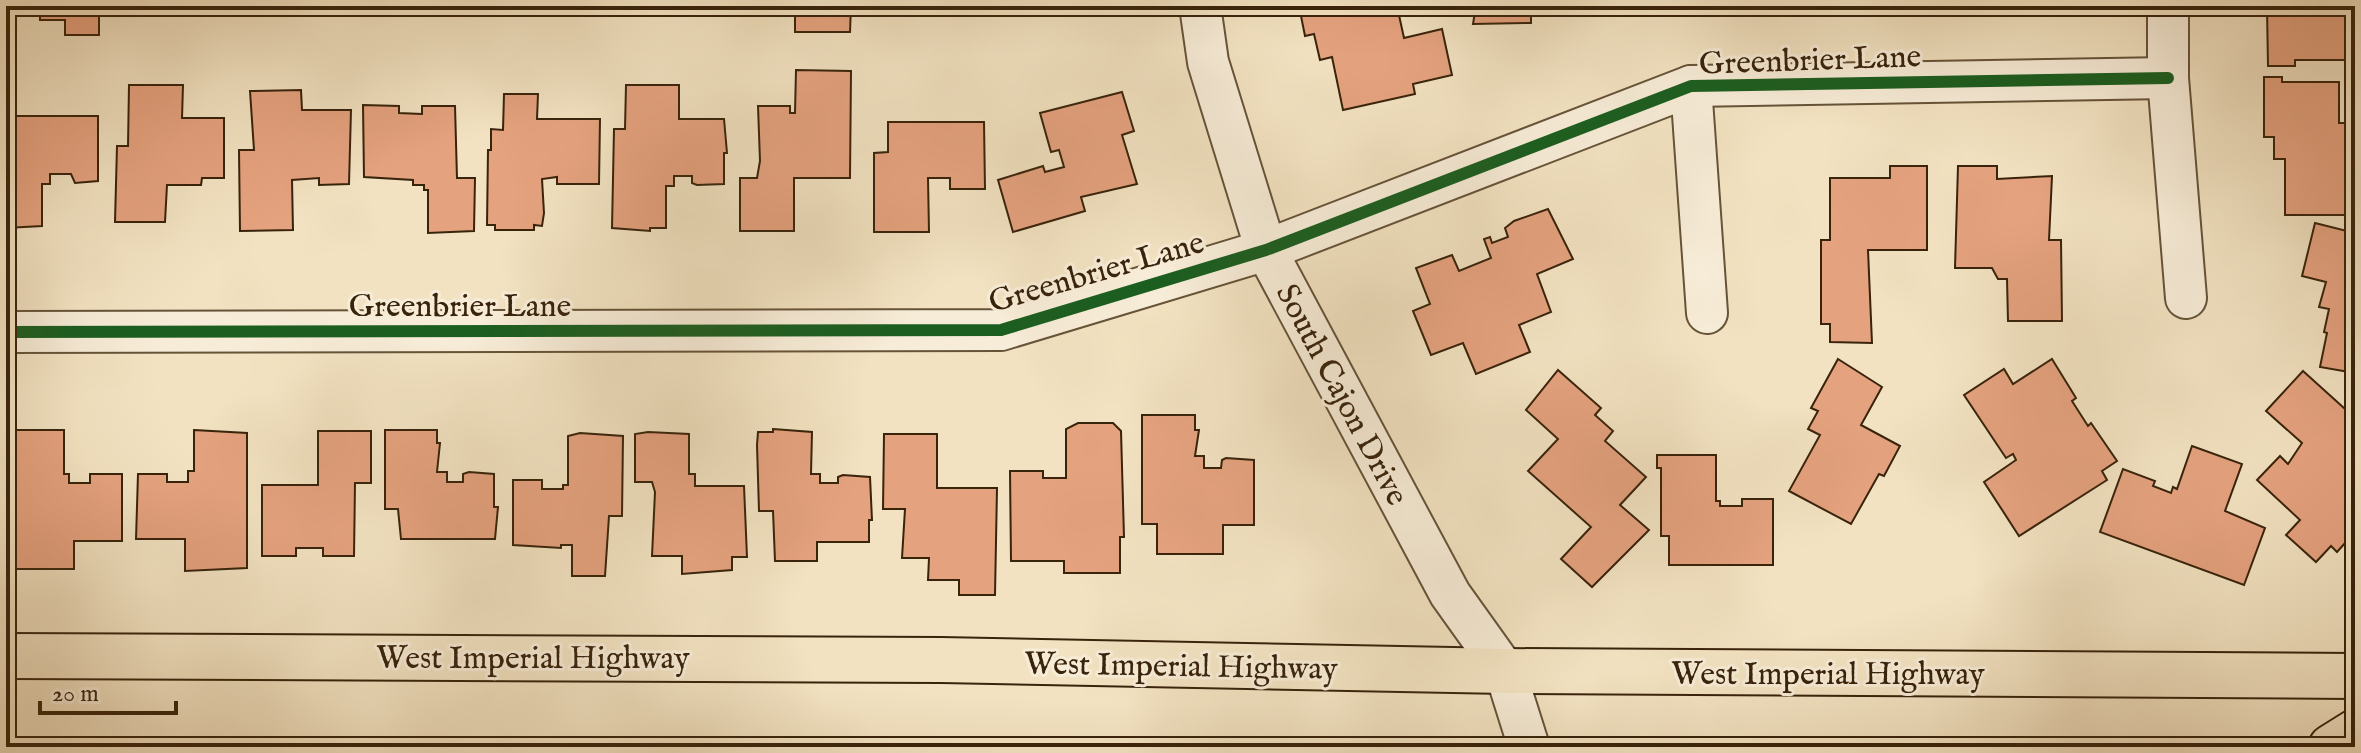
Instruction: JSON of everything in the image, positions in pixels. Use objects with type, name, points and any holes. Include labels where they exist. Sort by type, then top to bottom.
[{"type":"main road","name":"West Imperial Highway","points":[[6,656],[910,659],[1505,671],[2355,676]]},
{"type":"main road","points":[[2331,747],[2355,732]]},
{"type":"street","name":"South Cajon Drive","points":[[1200,6],[1208,62],[1266,250],[1450,594],[1505,671],[1529,747]]},
{"type":"street","points":[[2168,6],[2168,78],[2186,298]]},
{"type":"street","name":"Greenbrier Lane","points":[[6,332],[1001,330],[1266,250],[1691,86],[2168,78]]},
{"type":"street","points":[[1691,86],[1707,313]]},
{"type":"building","points":[[40,6],[99,6],[99,35],[65,35],[65,20],[40,20]]},
{"type":"building","points":[[154,6],[228,6],[228,12],[179,12],[179,8]]},
{"type":"building","points":[[418,6],[462,6],[462,14],[418,13]]},
{"type":"building","points":[[492,6],[600,6],[600,15],[492,14]]},
{"type":"building","points":[[661,6],[712,6],[712,13],[660,13]]},
{"type":"building","points":[[795,6],[851,6],[850,32],[795,32]]},
{"type":"building","points":[[1044,6],[1044,9],[1001,8]]},
{"type":"building","points":[[1299,6],[1397,6],[1404,38],[1442,29],[1452,75],[1413,84],[1415,94],[1343,110],[1332,57],[1320,60],[1314,34],[1305,36]]},
{"type":"building","points":[[1476,6],[1531,6],[1531,23],[1473,24]]},
{"type":"building","points":[[2347,6],[2347,60],[2295,60],[2295,66],[2268,66],[2267,8]]},
{"type":"building","points":[[796,70],[851,71],[850,178],[794,178],[794,231],[740,231],[740,178],[757,178],[760,161],[758,106],[790,106],[790,113],[795,113]]},
{"type":"building","points":[[2264,77],[2282,77],[2282,82],[2339,82],[2339,123],[2355,123],[2355,215],[2285,215],[2285,159],[2274,159],[2274,137],[2264,137]]},
{"type":"building","points":[[129,85],[183,85],[182,118],[224,118],[224,178],[202,178],[201,185],[167,185],[165,222],[115,222],[117,146],[128,146]]},
{"type":"building","points":[[626,85],[679,85],[679,119],[724,119],[727,153],[724,153],[724,184],[697,185],[692,183],[692,176],[674,176],[674,186],[666,186],[666,228],[650,228],[650,231],[612,228],[614,129],[625,129]]},
{"type":"building","points":[[301,90],[302,110],[351,110],[349,184],[319,185],[319,178],[292,180],[293,230],[240,231],[239,150],[254,150],[250,91]]},
{"type":"building","points":[[1122,92],[1134,131],[1122,135],[1137,184],[1081,197],[1085,211],[1013,232],[998,180],[1043,166],[1045,172],[1064,167],[1059,150],[1051,152],[1040,113]]},
{"type":"building","points":[[504,94],[538,94],[537,119],[600,119],[599,184],[557,184],[557,177],[542,179],[542,226],[534,225],[534,230],[495,230],[495,225],[487,225],[488,150],[491,150],[491,129],[503,130]]},
{"type":"building","points":[[363,105],[399,106],[399,113],[422,114],[422,106],[455,106],[457,178],[475,178],[474,231],[428,233],[428,190],[424,190],[424,185],[413,185],[413,180],[364,177]]},
{"type":"building","points":[[6,116],[98,116],[98,181],[75,183],[71,174],[50,174],[50,184],[42,184],[42,226],[6,228]]},
{"type":"building","points":[[888,122],[984,122],[985,189],[950,189],[950,178],[928,178],[929,232],[874,232],[874,153],[888,152]]},
{"type":"building","points":[[1890,166],[1927,166],[1927,250],[1868,250],[1872,343],[1830,342],[1830,324],[1821,324],[1821,240],[1830,240],[1830,178],[1890,178]]},
{"type":"building","points":[[1958,166],[1997,166],[1997,179],[2052,176],[2049,240],[2061,240],[2062,321],[2008,321],[2007,279],[1998,279],[1992,268],[1955,268]]},
{"type":"building","points":[[1548,209],[1573,259],[1537,274],[1551,312],[1519,325],[1530,352],[1476,374],[1463,343],[1431,355],[1413,311],[1430,304],[1416,268],[1452,255],[1459,271],[1491,258],[1484,239],[1490,237],[1492,243],[1508,237],[1505,228],[1514,221]]},
{"type":"building","points":[[2315,223],[2355,233],[2355,373],[2320,367],[2329,309],[2319,307],[2326,282],[2302,276]]},
{"type":"building","points":[[1838,359],[1882,387],[1861,425],[1900,446],[1884,476],[1879,474],[1851,524],[1789,491],[1820,435],[1808,429],[1818,411],[1811,408]]},
{"type":"building","points":[[2052,359],[2076,398],[2072,401],[2117,461],[2102,471],[2107,480],[2019,536],[1984,482],[2016,460],[2013,454],[2006,458],[1964,395],[2004,369],[2013,384]]},
{"type":"building","points":[[1558,370],[1601,408],[1595,415],[1613,431],[1605,441],[1646,477],[1620,505],[1649,530],[1592,587],[1561,559],[1591,527],[1528,471],[1558,439],[1526,410]]},
{"type":"building","points":[[2303,371],[2355,418],[2355,532],[2337,552],[2331,546],[2316,562],[2286,535],[2300,520],[2257,480],[2280,456],[2288,464],[2302,443],[2266,411]]},
{"type":"building","points":[[1142,415],[1195,415],[1195,430],[1199,430],[1195,456],[1204,456],[1204,468],[1221,468],[1222,460],[1226,458],[1254,460],[1254,525],[1223,525],[1223,554],[1157,554],[1157,524],[1142,524]]},
{"type":"building","points":[[1078,423],[1113,423],[1121,431],[1124,537],[1120,537],[1120,573],[1064,573],[1064,561],[1011,561],[1010,471],[1043,471],[1043,478],[1066,478],[1066,429]]},
{"type":"building","points":[[773,429],[812,432],[811,474],[820,474],[820,483],[838,483],[838,477],[843,475],[870,477],[872,520],[869,520],[869,542],[817,542],[817,561],[775,561],[773,511],[759,511],[757,445],[758,432],[773,432]]},
{"type":"building","points":[[11,430],[64,430],[64,474],[69,474],[69,483],[90,483],[90,474],[122,474],[122,541],[74,541],[74,569],[16,569],[16,510],[11,510]]},
{"type":"building","points":[[194,430],[247,433],[247,568],[185,571],[185,539],[136,539],[138,474],[167,474],[167,482],[188,482],[188,471],[194,471]]},
{"type":"building","points":[[385,430],[437,430],[437,443],[440,443],[437,472],[447,472],[447,482],[463,482],[463,474],[469,472],[494,474],[494,507],[498,507],[495,539],[401,539],[398,509],[385,509]]},
{"type":"building","points":[[318,431],[371,431],[371,483],[355,483],[354,556],[323,556],[323,548],[296,548],[296,556],[262,556],[262,485],[318,485]]},
{"type":"building","points":[[580,433],[623,436],[622,516],[609,516],[605,576],[572,576],[572,545],[561,545],[561,548],[513,545],[513,480],[542,480],[542,489],[563,489],[563,485],[568,485],[568,436]]},
{"type":"building","points":[[635,434],[689,434],[689,474],[695,474],[695,486],[744,486],[747,557],[732,557],[732,570],[682,574],[682,556],[652,556],[655,492],[652,482],[635,482]]},
{"type":"building","points":[[884,434],[937,434],[937,488],[997,488],[995,595],[959,595],[959,580],[928,580],[929,558],[902,558],[905,509],[883,509]]},
{"type":"building","points":[[2192,446],[2242,464],[2225,511],[2265,528],[2244,585],[2100,532],[2123,469],[2155,481],[2153,486],[2171,493],[2173,487],[2177,489]]},
{"type":"building","points":[[1657,455],[1716,455],[1716,501],[1720,501],[1720,506],[1742,506],[1742,499],[1773,499],[1773,565],[1669,565],[1669,536],[1661,536],[1661,468],[1657,468]]},
{"type":"cycle path","points":[[6,332],[1001,330],[1266,250],[1691,86],[2168,78]]}]
